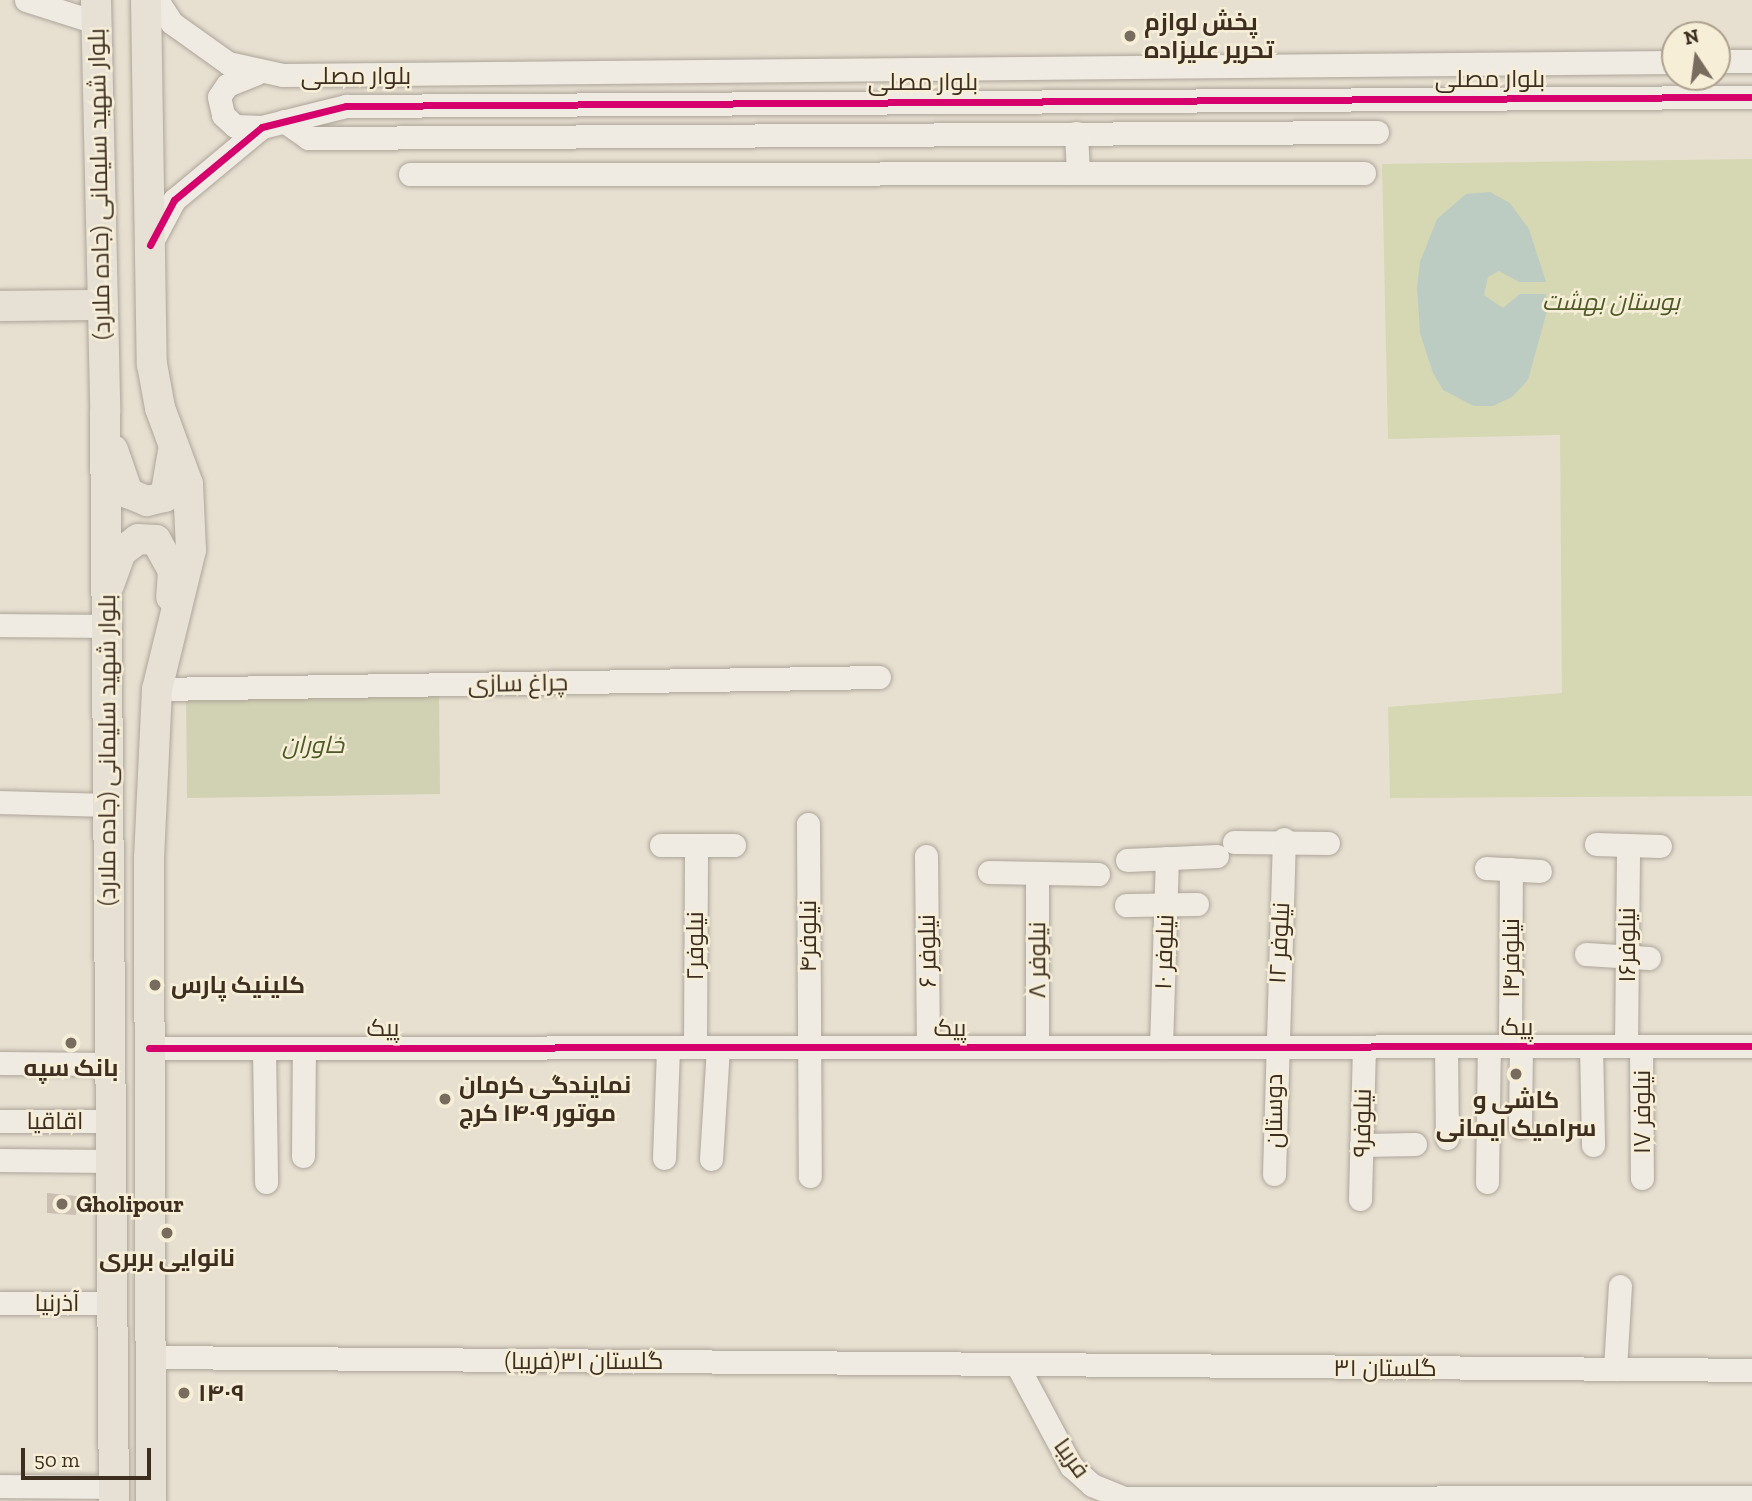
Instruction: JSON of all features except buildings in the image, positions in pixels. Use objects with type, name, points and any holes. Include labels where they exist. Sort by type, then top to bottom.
[{"type":"main road","name":"بلوار شهید سلیمانی (جاده ملارد)","points":[[146,0],[152,364],[173,442],[188,484],[191,550],[167,639],[157,689],[147,918],[151,1501]]},
{"type":"main road","name":"بلوار شهید سلیمانی (جاده ملارد)","points":[[96,11],[100,305],[106,412],[107,805],[115,1494]]},
{"type":"main road","points":[[0,306],[100,305]]},
{"type":"main road","points":[[106,412],[118,471],[128,493],[147,501],[165,497],[173,442]]},
{"type":"main road","points":[[107,593],[121,552],[138,539],[156,540],[173,571],[167,639]]},
{"type":"street","points":[[26,0],[96,11]]},
{"type":"street","name":"بلوار مصلی","points":[[157,0],[172,23],[197,45],[257,73],[1661,61]]},
{"type":"street","points":[[1731,61],[1752,61]]},
{"type":"street","points":[[257,73],[227,85],[219,97],[223,115],[235,126],[273,124],[308,138],[467,135],[1377,132]]},
{"type":"street","name":"بلوار مصلی","points":[[150,245],[174,200],[273,124],[346,106],[1661,88]]},
{"type":"street","name":"بلوار مصلی","points":[[1730,91],[1752,97]]},
{"type":"street","points":[[450,104],[467,135]]},
{"type":"street","points":[[1006,133],[1007,173]]},
{"type":"street","points":[[1076,133],[1078,173]]},
{"type":"street","points":[[410,174],[1364,173]]},
{"type":"street","points":[[0,625],[106,625]]},
{"type":"street","name":"چراغ سازی","points":[[157,689],[879,677]]},
{"type":"street","points":[[0,802],[107,805]]},
{"type":"street","name":"نیلوفر۴","points":[[808,824],[807,1047],[810,1177]]},
{"type":"street","points":[[1127,860],[1167,858],[1284,839],[1328,843]]},
{"type":"street","name":"نیلوفر ۱۲","points":[[1274,1047],[1284,839]]},
{"type":"street","points":[[1596,844],[1660,846]]},
{"type":"street","points":[[661,845],[734,845]]},
{"type":"street","name":"نیلوفر۲","points":[[695,1047],[696,845]]},
{"type":"street","name":"نیلوفر۱۶","points":[[1628,845],[1638,957],[1634,1046]]},
{"type":"street","name":"نیلوفر ۶","points":[[926,856],[928,1047]]},
{"type":"street","name":"نیلوفر ۱۰","points":[[1160,1047],[1167,858]]},
{"type":"street","points":[[1486,868],[1540,871]]},
{"type":"street","name":"نیلوفر۱۴","points":[[1507,1046],[1511,869]]},
{"type":"street","points":[[989,872],[1098,874]]},
{"type":"street","name":"نیلوفر ۸","points":[[1037,873],[1037,1047]]},
{"type":"street","points":[[1126,905],[1197,904]]},
{"type":"street","points":[[1586,954],[1638,957]]},
{"type":"street","name":"نیلوفر۹","points":[[1360,1199],[1364,1046]]},
{"type":"street","points":[[1446,1046],[1447,1138]]},
{"type":"street","points":[[1507,1046],[1520,1127]]},
{"type":"street","points":[[1487,1182],[1507,1046]]},
{"type":"street","points":[[1591,1046],[1593,1145]]},
{"type":"street","name":"نیلوفر ۱۷","points":[[1634,1046],[1642,1178]]},
{"type":"street","name":"پیک","points":[[149,1048],[1752,1046]]},
{"type":"street","points":[[664,1158],[668,1047]]},
{"type":"street","points":[[711,1159],[718,1047]]},
{"type":"street","name":"دوستان","points":[[1274,1047],[1274,1174]]},
{"type":"street","points":[[264,1048],[266,1182]]},
{"type":"street","points":[[303,1156],[304,1048]]},
{"type":"street","points":[[0,1063],[110,1064]]},
{"type":"street","name":"اقاقیا","points":[[0,1121],[111,1121]]},
{"type":"street","points":[[1361,1145],[1415,1144]]},
{"type":"street","points":[[0,1160],[111,1161]]},
{"type":"street","points":[[1615,1369],[1620,1286]]},
{"type":"street","name":"آذرنیا","points":[[0,1303],[113,1303]]},
{"type":"street","name":"گلستان ۳۱(فریبا)","points":[[150,1357],[1017,1365]]},
{"type":"street","name":"گلستان ۳۱","points":[[1017,1365],[1752,1370]]},
{"type":"street","name":"فریبا","points":[[1017,1365],[1071,1466],[1092,1485],[1124,1498],[1752,1497]]},
{"type":"street","points":[[0,1486],[115,1494]]},
{"type":"green space","name":"بوستان بهشت","points":[[1752,159],[1752,796],[1390,798],[1388,707],[1562,693],[1560,435],[1388,439],[1382,164]]},
{"type":"green space","name":"خاوران","points":[[439,693],[440,794],[187,798],[186,696]]},
{"type":"shaded area","points":[[1490,192],[1510,203],[1529,229],[1546,282],[1519,282],[1499,271],[1488,277],[1484,295],[1503,308],[1520,294],[1546,294],[1547,311],[1528,380],[1512,397],[1493,406],[1474,406],[1443,390],[1433,373],[1420,333],[1417,287],[1420,262],[1437,219],[1466,194]]},
{"type":"cycle path","points":[[150,245],[174,200],[262,127],[346,106],[1752,97]]},
{"type":"cycle path","points":[[149,1048],[1752,1046]]},
{"type":"place","name":"پخش لوازم تحریر علیزاده","points":[[1130,36]]},
{"type":"place","name":"کلینیک پارس","points":[[155,985]]},
{"type":"place","name":"بانک سپه","points":[[71,1043]]},
{"type":"place","name":"کاشی و سرامیک ایمانی","points":[[1516,1074]]},
{"type":"place","name":"نمایندگی کرمان موتور ۱۴۰۹ کرج","points":[[445,1099]]},
{"type":"place","name":"Gholipour","points":[[62,1204]]},
{"type":"place","name":"نانوایی بربری","points":[[167,1233]]},
{"type":"place","name":"۱۴۰۹","points":[[184,1393]]}]
